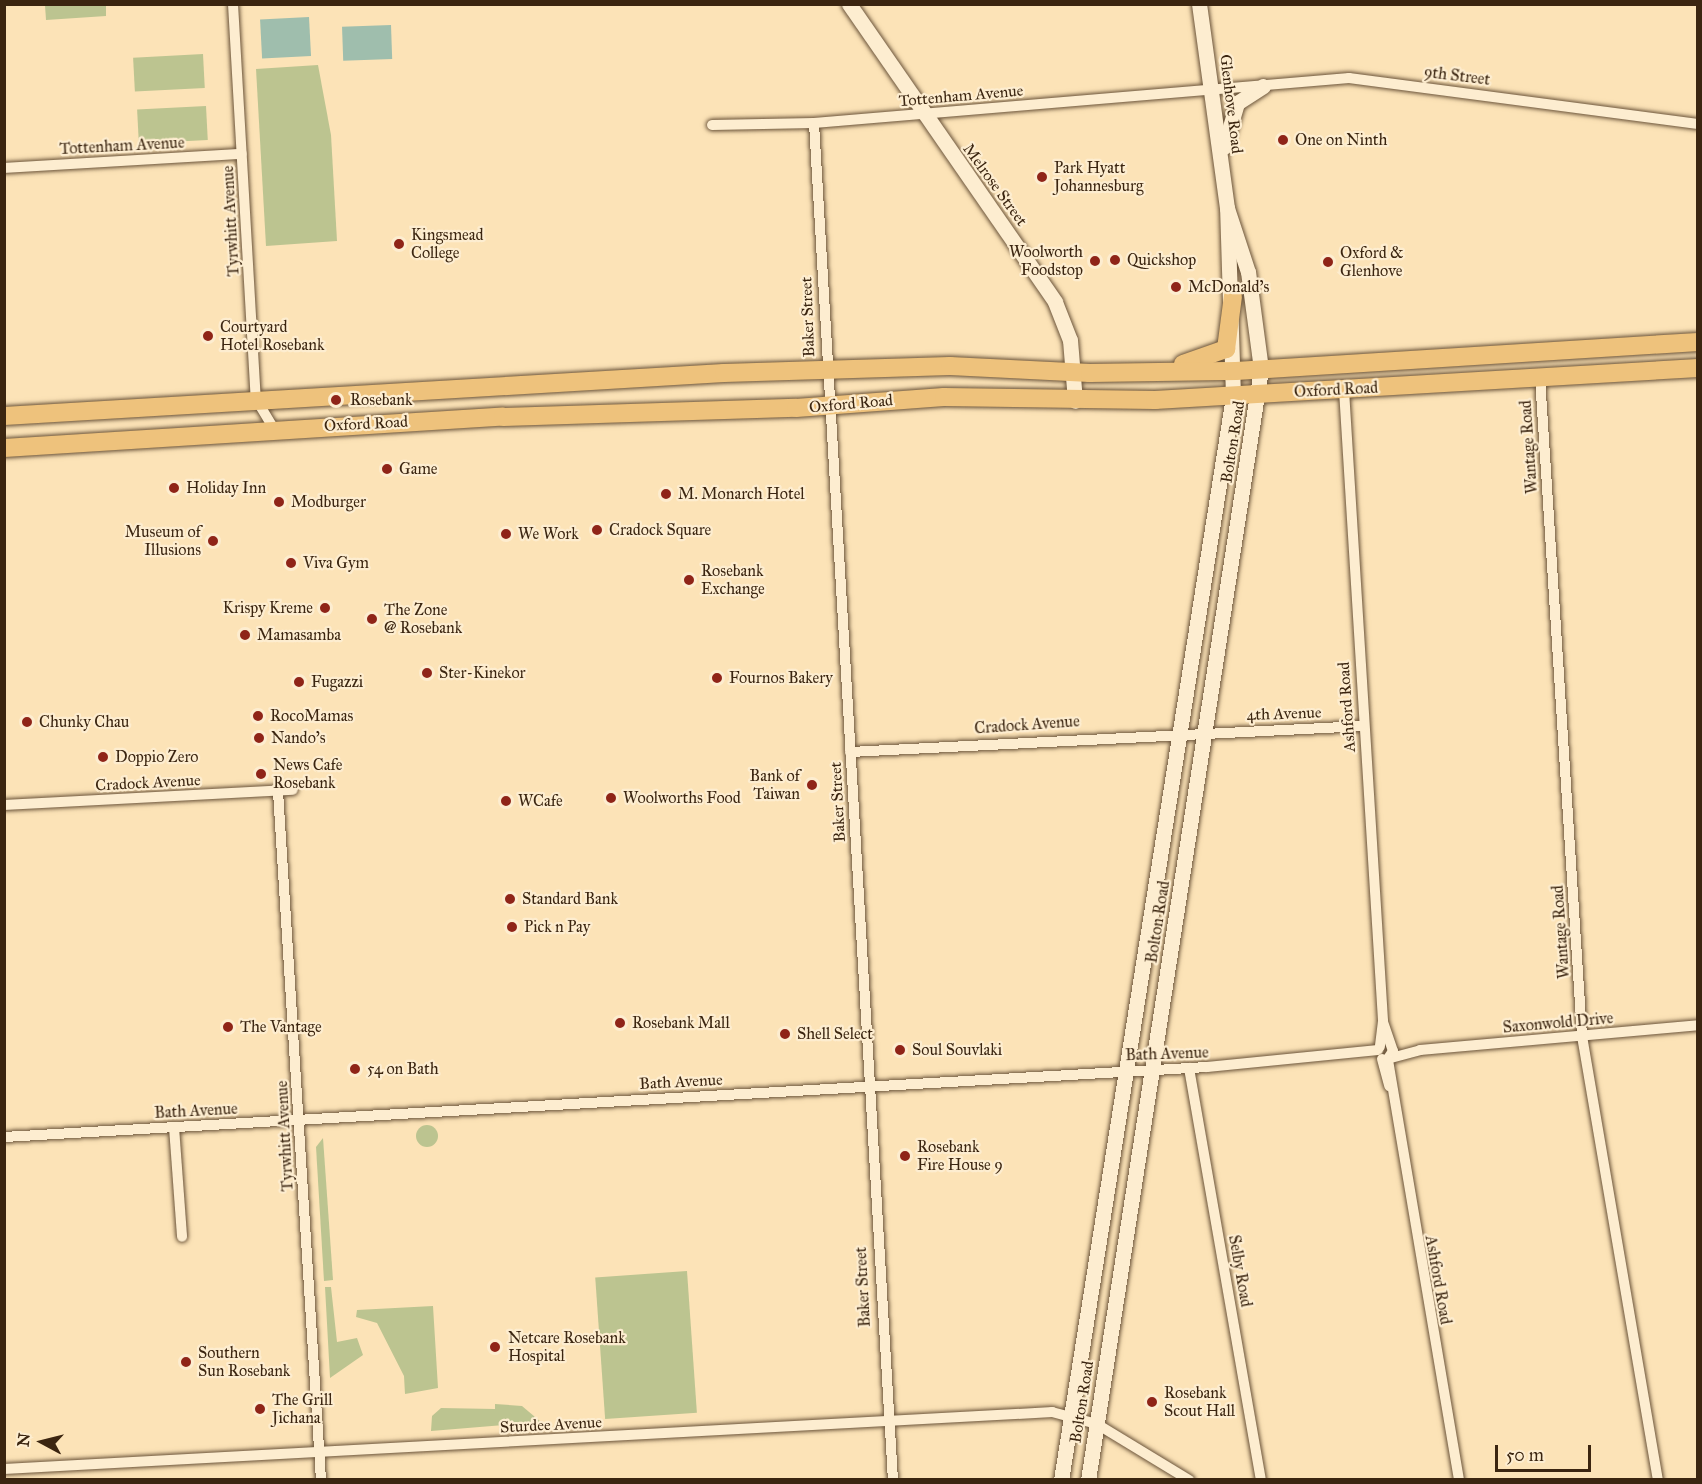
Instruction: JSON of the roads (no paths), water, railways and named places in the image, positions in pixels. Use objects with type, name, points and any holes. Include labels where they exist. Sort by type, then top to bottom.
[{"type":"main road","name":"Melrose Street","points":[[849,4],[921,114],[1051,294],[1068,329],[1074,372],[1075,401]]},
{"type":"main road","name":"Glenhove Road","points":[[1198,4],[1227,208],[1236,371]]},
{"type":"main road","points":[[1221,171],[1233,109],[1263,86]]},
{"type":"main road","name":"Glenhove Road","points":[[1227,208],[1248,272],[1261,369]]},
{"type":"main road","points":[[1152,372],[1226,349],[1233,296]]},
{"type":"main road","name":"Oxford Road","points":[[4,416],[256,399],[825,371],[950,366],[1074,372],[1236,371],[1698,342]]},
{"type":"main road","name":"Oxford Road","points":[[4,448],[274,429],[830,406],[944,397],[1075,401],[1233,396],[1698,368]]},
{"type":"main road","name":"Bolton Road","points":[[1088,1479],[1260,393],[1261,369]]},
{"type":"main road","name":"Bolton Road","points":[[1062,1479],[1182,732],[1236,371]]},
{"type":"street","name":"Tyrwhitt Avenue","points":[[233,4],[256,399],[274,429]]},
{"type":"street","name":"9th Street","points":[[1212,90],[1365,79],[1698,124]]},
{"type":"street","name":"Tottenham Avenue","points":[[712,125],[814,123],[1212,90]]},
{"type":"street","name":"Baker Street","points":[[814,123],[825,371],[830,406],[850,752],[866,1086],[886,1424],[892,1479]]},
{"type":"street","name":"Tottenham Avenue","points":[[4,168],[242,154]]},
{"type":"street","name":"Wantage Road","points":[[1540,377],[1582,1036],[1658,1479]]},
{"type":"street","name":"Ashford Road","points":[[1344,390],[1385,1053],[1389,1087],[1459,1479]]},
{"type":"street","name":"4th Avenue","points":[[1206,732],[1363,726]]},
{"type":"street","name":"Cradock Avenue","points":[[850,752],[1206,732]]},
{"type":"street","name":"Cradock Avenue","points":[[4,805],[293,790]]},
{"type":"street","name":"Tyrwhitt Avenue","points":[[278,791],[321,1479]]},
{"type":"street","name":"Saxonwold Drive","points":[[1385,1053],[1698,1025]]},
{"type":"street","name":"Bath Avenue","points":[[4,1137],[1190,1068],[1385,1053]]},
{"type":"street","name":"Selby Road","points":[[1190,1068],[1261,1479]]},
{"type":"street","points":[[174,1127],[182,1237]]},
{"type":"street","name":"Sturdee Avenue","points":[[4,1469],[320,1451],[1072,1415],[1097,1424],[1189,1479]]},
{"type":"place","name":"One on Ninth","points":[[1283,140]]},
{"type":"place","name":"Park Hyatt Johannesburg","points":[[1042,177]]},
{"type":"place","name":"Kingsmead College","points":[[399,244]]},
{"type":"place","name":"Quickshop","points":[[1115,260]]},
{"type":"place","name":"Woolworth Foodstop","points":[[1095,261]]},
{"type":"place","name":"Oxford & Glenhove","points":[[1328,262]]},
{"type":"place","name":"McDonald's","points":[[1176,287]]},
{"type":"place","name":"Courtyard Hotel Rosebank","points":[[208,336]]},
{"type":"place","name":"Rosebank","points":[[336,400]]},
{"type":"place","name":"Game","points":[[387,469]]},
{"type":"place","name":"Holiday Inn","points":[[174,488]]},
{"type":"place","name":"M. Monarch Hotel","points":[[666,494]]},
{"type":"place","name":"Modburger","points":[[279,502]]},
{"type":"place","name":"Cradock Square","points":[[597,530]]},
{"type":"place","name":"We Work","points":[[506,534]]},
{"type":"place","name":"Museum of Illusions","points":[[213,541]]},
{"type":"place","name":"Viva Gym","points":[[291,563]]},
{"type":"place","name":"Rosebank Exchange","points":[[689,580]]},
{"type":"place","name":"Krispy Kreme","points":[[325,608]]},
{"type":"place","name":"The Zone @ Rosebank","points":[[372,619]]},
{"type":"place","name":"Mamasamba","points":[[245,635]]},
{"type":"place","name":"Ster-Kinekor","points":[[427,673]]},
{"type":"place","name":"Fournos Bakery","points":[[717,678]]},
{"type":"place","name":"Fugazzi","points":[[299,682]]},
{"type":"place","name":"RocoMamas","points":[[258,716]]},
{"type":"place","name":"Chunky Chau","points":[[27,722]]},
{"type":"place","name":"Nando's","points":[[259,738]]},
{"type":"place","name":"Doppio Zero","points":[[103,757]]},
{"type":"place","name":"News Cafe Rosebank","points":[[261,774]]},
{"type":"place","name":"Bank of Taiwan","points":[[812,785]]},
{"type":"place","name":"Woolworths Food","points":[[611,798]]},
{"type":"place","name":"WCafe","points":[[506,801]]},
{"type":"place","name":"Standard Bank","points":[[510,899]]},
{"type":"place","name":"Pick n Pay","points":[[512,927]]},
{"type":"place","name":"Rosebank Mall","points":[[620,1023]]},
{"type":"place","name":"The Vantage","points":[[228,1027]]},
{"type":"place","name":"Shell Select","points":[[785,1034]]},
{"type":"place","name":"Soul Souvlaki","points":[[900,1050]]},
{"type":"place","name":"54 on Bath","points":[[355,1069]]},
{"type":"place","name":"Rosebank Fire House 9","points":[[905,1156]]},
{"type":"place","name":"Netcare Rosebank Hospital","points":[[495,1347]]},
{"type":"place","name":"Southern Sun Rosebank","points":[[186,1362]]},
{"type":"place","name":"Rosebank Scout Hall","points":[[1152,1402]]},
{"type":"place","name":"The Grill Jichana","points":[[260,1409]]}]
